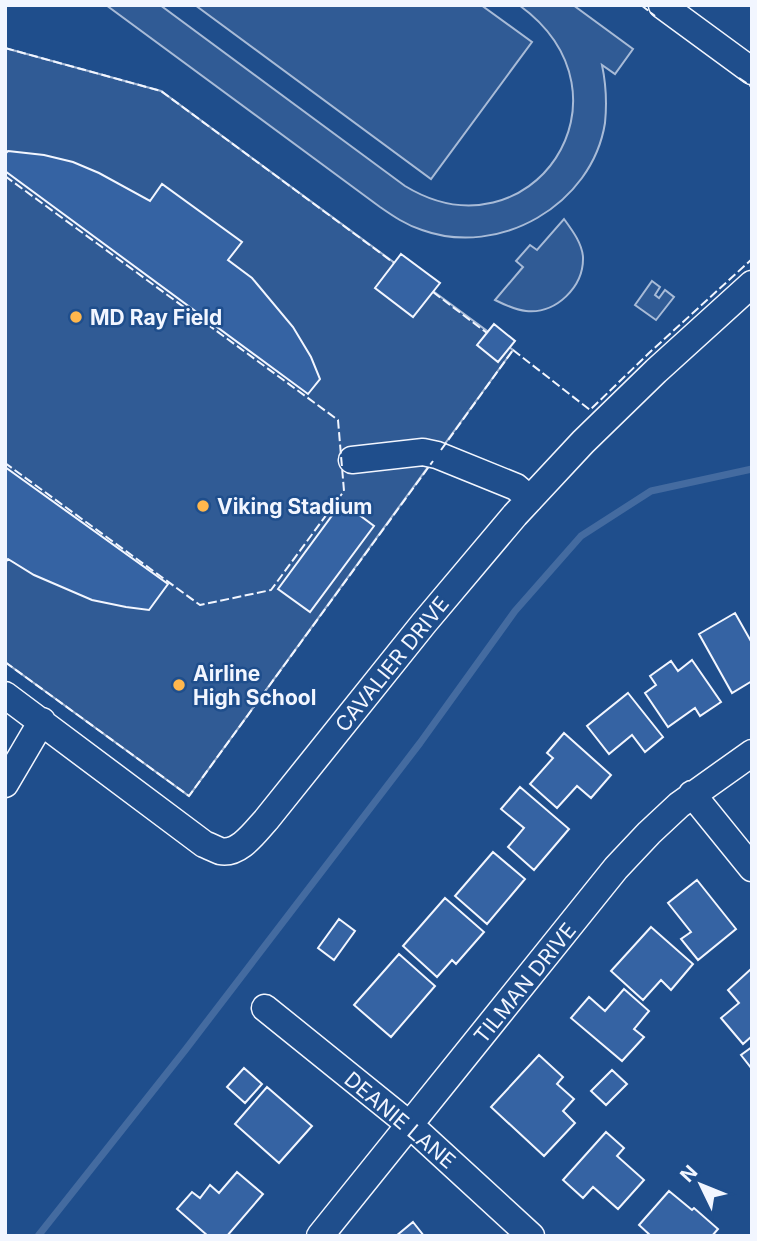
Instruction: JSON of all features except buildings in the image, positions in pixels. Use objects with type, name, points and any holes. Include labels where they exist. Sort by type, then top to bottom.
[{"type":"street","points":[[662,5],[752,71]]},
{"type":"street","name":"CAVALIER DRIVE","points":[[5,695],[204,844],[222,852],[237,848],[266,820],[424,622],[530,499],[583,442],[656,371],[752,284]]},
{"type":"street","points":[[352,460],[423,452],[437,455],[516,487],[530,499]]},
{"type":"street","points":[[5,784],[41,721]]},
{"type":"street","name":"TILMAN DRIVE","points":[[320,1236],[617,868],[649,833],[692,794],[752,753]]},
{"type":"street","points":[[692,794],[752,868]]},
{"type":"street","name":"DEANIE LANE","points":[[265,1008],[410,1125],[531,1236]]},
{"type":"shaded area","points":[[106,5],[160,5],[405,186],[451,204],[493,203],[529,186],[556,158],[571,122],[572,82],[555,42],[519,5],[573,5],[633,49],[615,74],[602,65],[606,116],[597,152],[582,178],[562,200],[538,218],[510,230],[481,237],[451,237],[416,228],[390,214]]},
{"type":"shaded area","points":[[195,5],[481,5],[532,42],[431,179]]},
{"type":"shaded area","name":"Viking Stadium","points":[[5,48],[161,91],[513,350],[189,796],[5,662]]},
{"type":"shaded area","points":[[564,219],[579,242],[583,257],[579,279],[573,288],[557,303],[537,311],[518,310],[495,300],[523,267],[516,261],[530,245],[537,250]]},
{"type":"shaded area","points":[[652,281],[660,287],[655,295],[659,298],[665,290],[674,297],[656,320],[635,305]]},
{"type":"waterway","points":[[38,1236],[186,1049],[420,743],[515,611],[581,536],[651,491],[752,469]]},
{"type":"fence","points":[[641,5],[655,16]]},
{"type":"fence","points":[[5,48],[161,91],[394,263]]},
{"type":"fence","points":[[739,78],[752,87]]},
{"type":"fence","points":[[5,176],[338,420],[344,491],[271,590],[200,605],[5,463]]},
{"type":"fence","points":[[513,350],[590,410],[752,259]]},
{"type":"fence","points":[[433,292],[487,333]]},
{"type":"fence","points":[[441,450],[513,350]]},
{"type":"fence","points":[[5,662],[189,796],[433,461]]},
{"type":"place","name":"MD Ray Field","points":[[76,317]]},
{"type":"place","name":"Viking Stadium","points":[[203,506]]},
{"type":"place","name":"Airline High School","points":[[179,685]]}]
